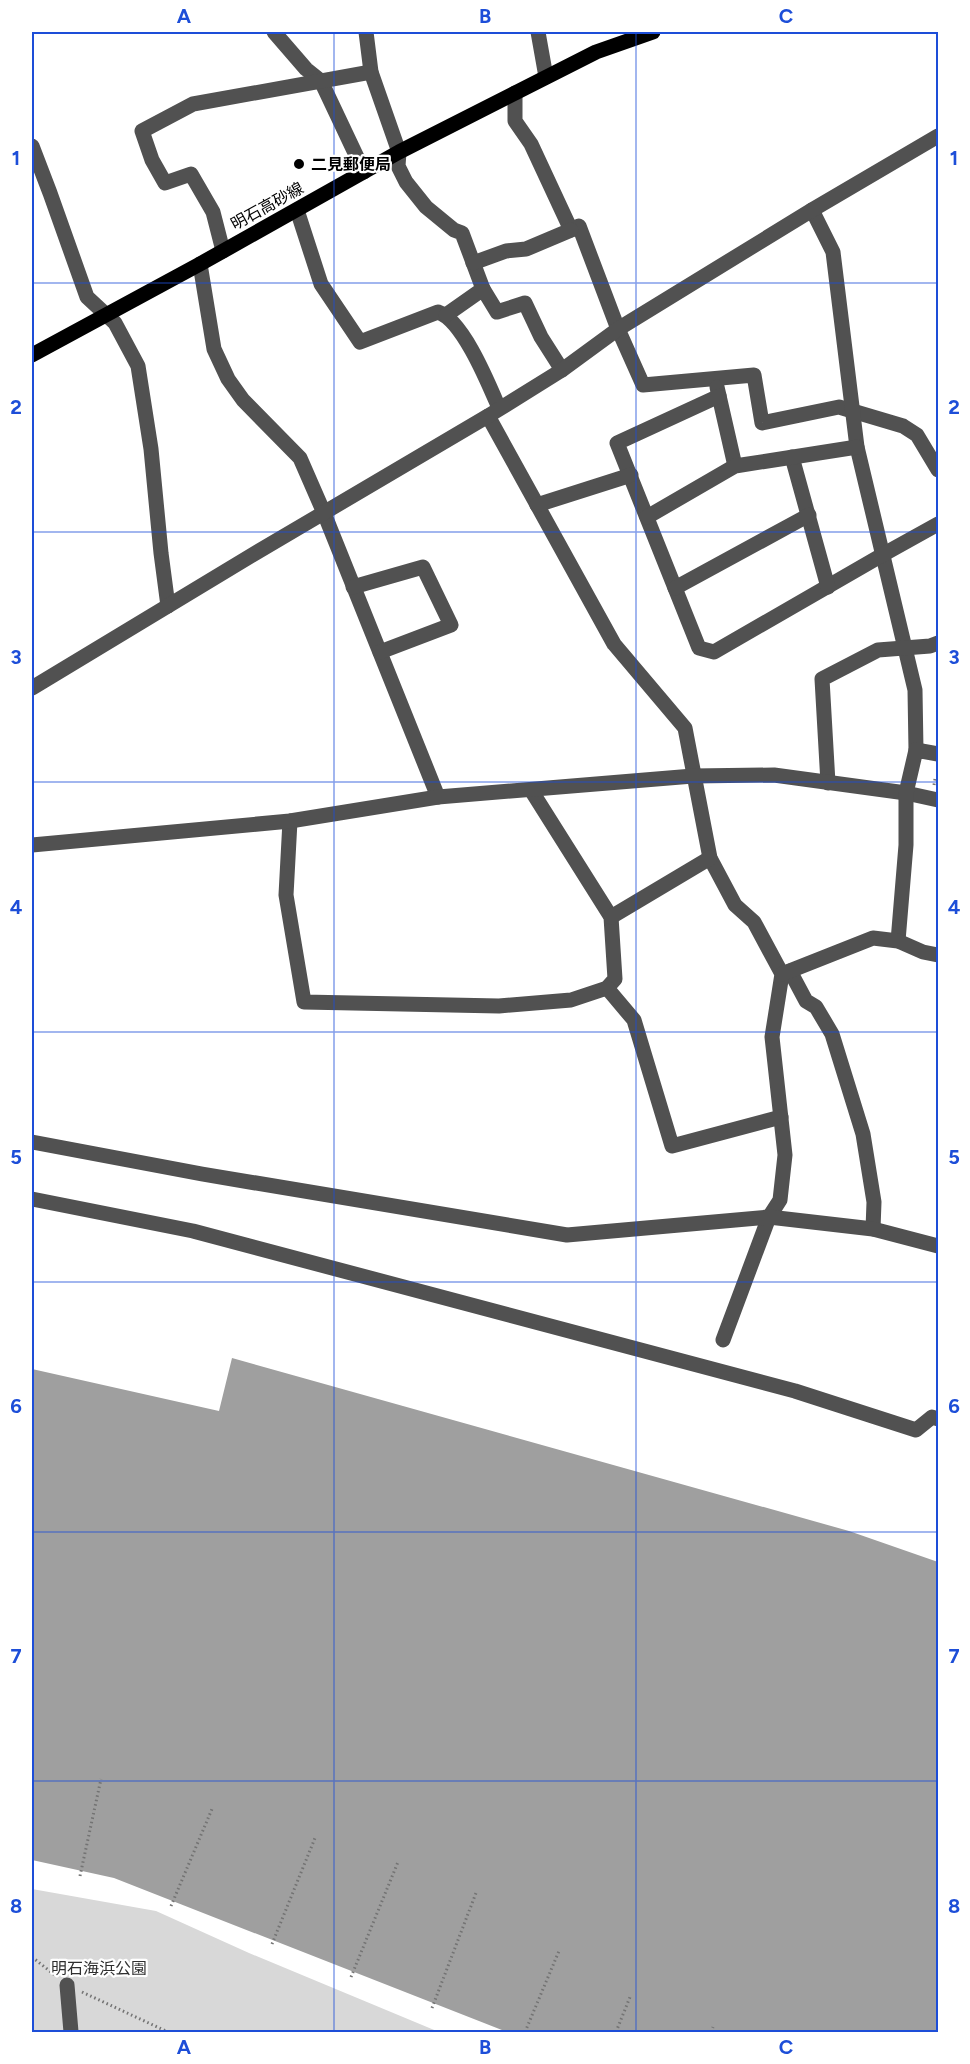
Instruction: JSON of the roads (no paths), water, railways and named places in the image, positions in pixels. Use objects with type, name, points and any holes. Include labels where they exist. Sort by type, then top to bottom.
[{"type":"main road","name":"明石高砂線","points":[[32,355],[399,152],[596,52],[653,32]]},
{"type":"street","points":[[274,32],[306,69],[321,81],[364,172]]},
{"type":"street","points":[[366,32],[371,72],[399,152],[398,166],[406,182],[426,207],[454,230],[462,233],[483,289],[497,312],[525,303],[541,336],[562,370]]},
{"type":"street","points":[[538,32],[546,77]]},
{"type":"street","points":[[223,251],[213,212],[191,174],[165,183],[152,160],[142,131],[193,104],[371,72]]},
{"type":"street","points":[[515,93],[515,121],[531,144],[571,230]]},
{"type":"street","points":[[32,688],[494,412],[562,370],[618,329],[812,210],[939,136]]},
{"type":"street","points":[[32,146],[87,297],[116,323],[138,366],[151,449],[168,606]]},
{"type":"street","points":[[297,210],[321,284],[360,342],[438,312],[446,315],[464,338],[481,366],[494,412],[537,505],[614,644],[685,728],[710,858],[735,904],[754,922],[786,973],[806,1001],[816,1007],[832,1034],[863,1134],[874,1202],[873,1229]]},
{"type":"street","points":[[812,210],[833,252],[857,447],[915,690],[916,750],[906,794],[906,845],[898,941]]},
{"type":"street","points":[[473,263],[506,251],[526,249],[579,226],[642,385],[754,375],[762,423],[839,406],[852,412],[903,426],[917,435],[939,470]]},
{"type":"street","points":[[200,264],[214,350],[228,379],[243,400],[300,458],[438,797]]},
{"type":"street","points":[[446,315],[483,289]]},
{"type":"street","points":[[714,378],[735,466]]},
{"type":"street","points":[[719,396],[617,443],[699,648],[714,652],[939,524]]},
{"type":"street","points":[[647,517],[735,466],[857,447]]},
{"type":"street","points":[[792,457],[828,586]]},
{"type":"street","points":[[537,505],[631,475]]},
{"type":"street","points":[[675,588],[809,515]]},
{"type":"street","points":[[353,587],[423,567],[450,625],[380,652]]},
{"type":"street","points":[[828,783],[822,679],[879,650],[930,646],[939,643]]},
{"type":"street","points":[[916,750],[939,754]]},
{"type":"street","points":[[32,845],[290,821],[438,797],[693,776],[774,775],[939,801]]},
{"type":"street","points":[[290,821],[286,895],[304,1002],[499,1006],[571,1000],[607,988],[615,979],[611,917],[531,790]]},
{"type":"street","points":[[611,917],[710,858]]},
{"type":"street","points":[[786,973],[873,938],[898,941],[922,952],[939,955]]},
{"type":"street","points":[[723,1340],[769,1217],[780,1200],[785,1155],[772,1037],[786,973]]},
{"type":"street","points":[[607,988],[634,1020],[672,1146],[781,1117]]},
{"type":"street","points":[[32,1142],[202,1174],[567,1235],[769,1217],[873,1229],[939,1246]]},
{"type":"street","points":[[32,1199],[193,1231],[795,1391],[916,1430],[932,1417],[939,1419]]},
{"type":"street","points":[[67,1985],[71,2032]]},
{"type":"place","name":"二見郵便局","points":[[299,164]]},
{"type":"park label","name":"明石海浜公園","points":[[99,1968]]}]
